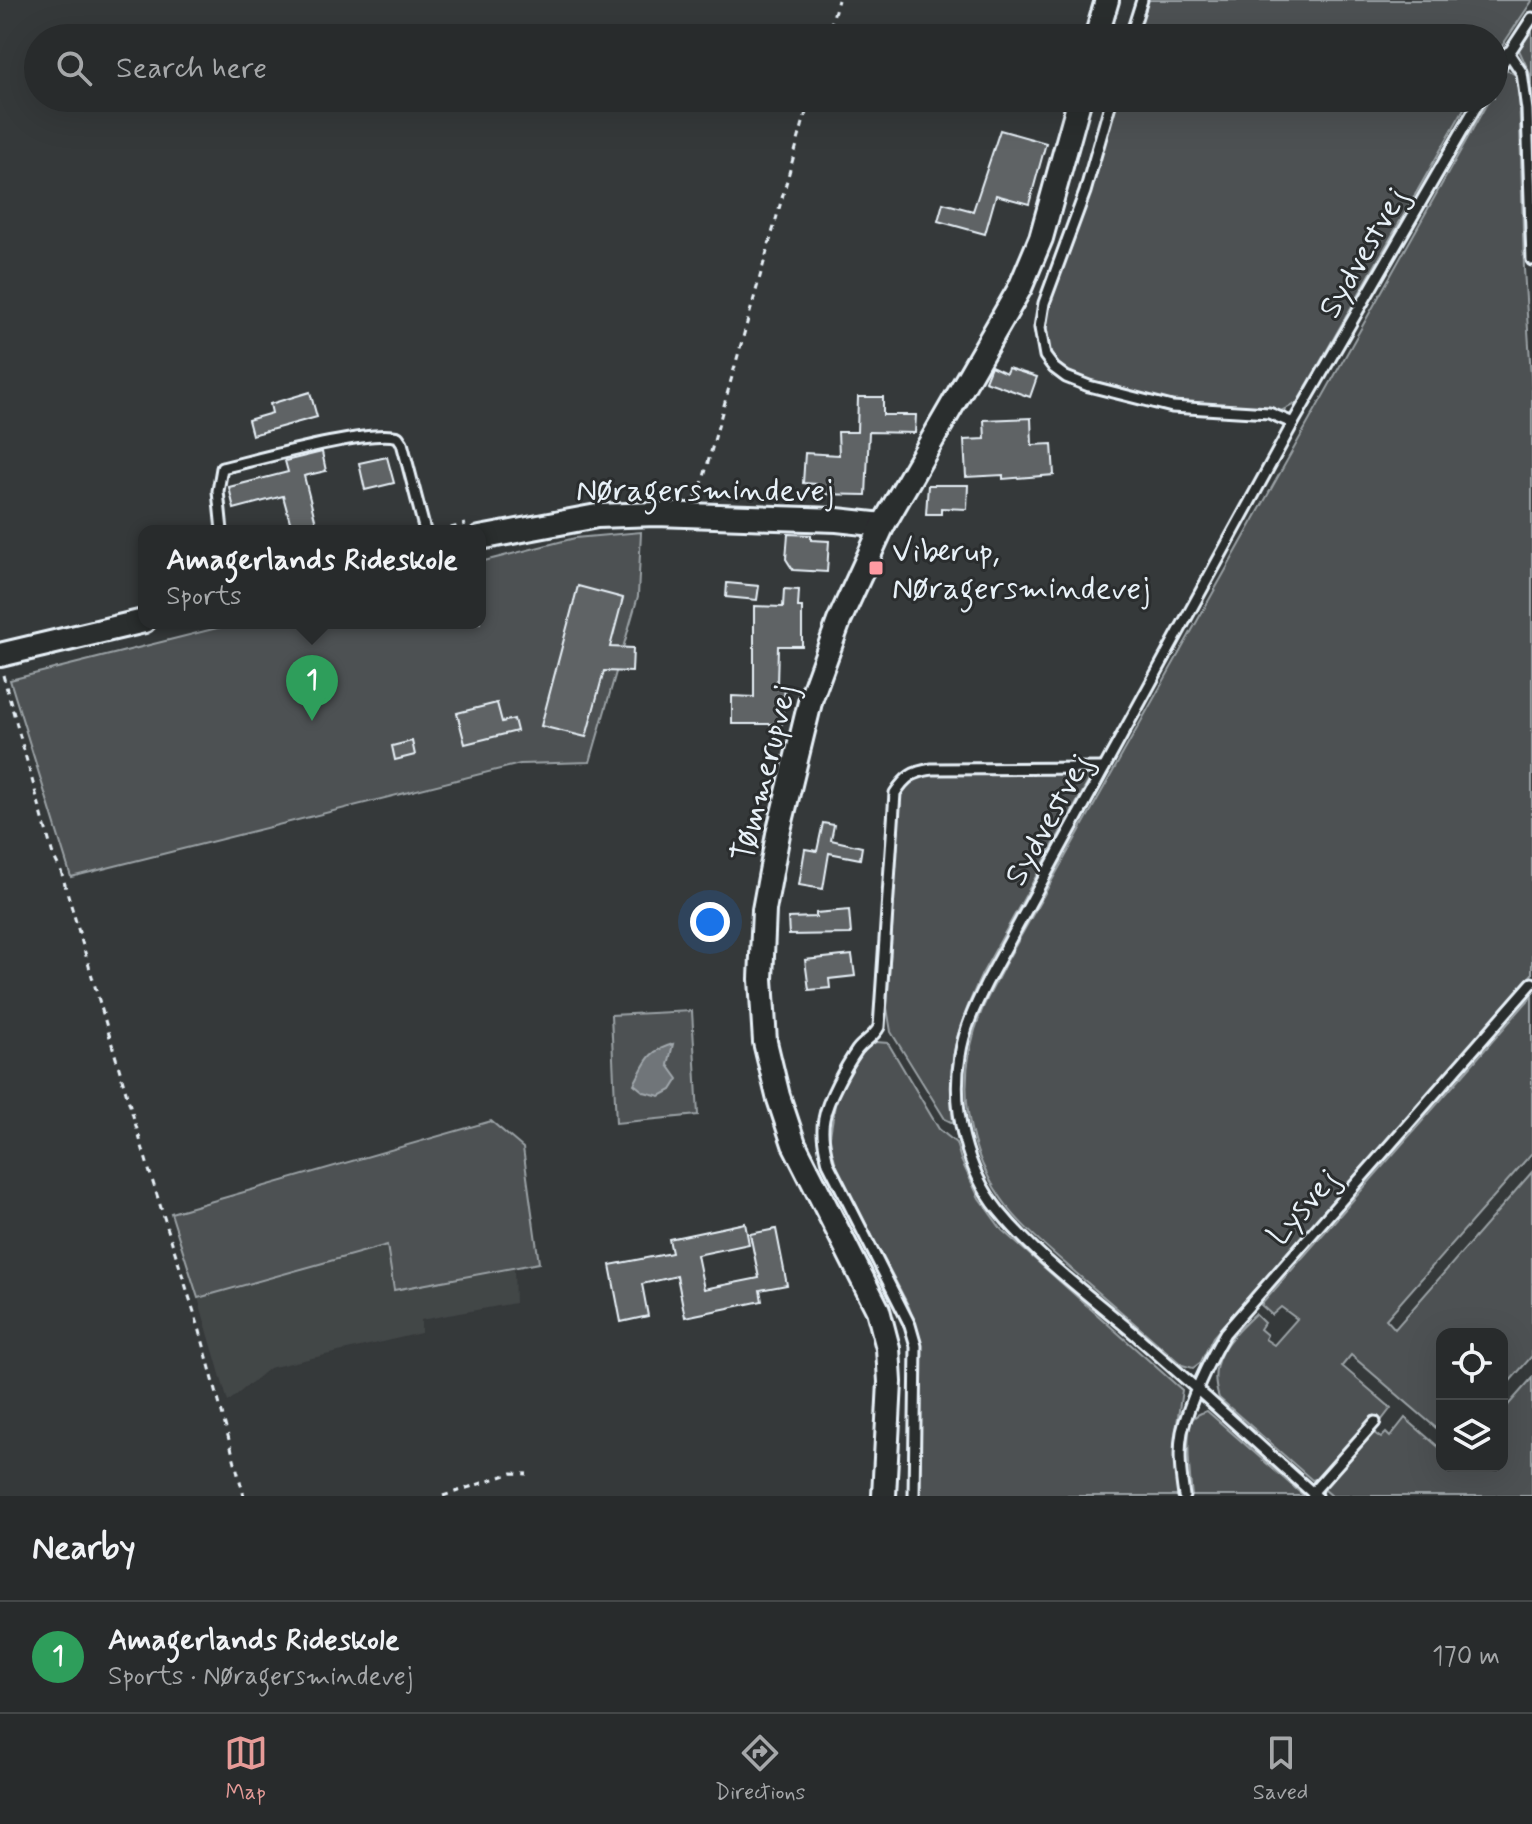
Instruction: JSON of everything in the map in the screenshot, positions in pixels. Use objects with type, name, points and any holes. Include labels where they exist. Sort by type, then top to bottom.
[{"type":"street","points":[[1100,24],[1107,0]]},
{"type":"street","name":"Tømmerupvej","points":[[884,1496],[890,1382],[888,1348],[878,1310],[794,1144],[778,1096],[765,1042],[761,979],[764,910],[778,834],[811,698],[839,621],[883,525],[1020,288],[1041,238],[1076,112]]},
{"type":"street","name":"Nøragersmindevej","points":[[486,537],[597,516],[656,514],[837,520],[883,525]]},
{"type":"street","points":[[0,655],[138,622]]},
{"type":"lane","points":[[1134,24],[1142,0]]},
{"type":"lane","points":[[1532,18],[1508,52],[1522,73],[1527,110],[1532,260]]},
{"type":"lane","points":[[1108,112],[1085,192],[1044,303],[1040,328],[1045,356],[1066,377],[1089,386],[1172,407],[1269,413],[1293,423]]},
{"type":"lane","name":"Sydvestvej","points":[[1314,1494],[1025,1239],[990,1198],[977,1175],[963,1137],[957,1097],[959,1071],[970,1018],[1293,423],[1473,112]]},
{"type":"lane","points":[[221,525],[218,491],[222,468],[324,444],[384,435],[398,437],[402,443],[423,525]]},
{"type":"lane","points":[[914,1496],[916,1346],[910,1325],[828,1163],[823,1140],[824,1117],[843,1075],[859,1046],[874,1037],[879,1027],[895,793],[904,779],[914,772],[932,769],[1104,768]]},
{"type":"lane","name":"Lysvej","points":[[1184,1496],[1182,1433],[1206,1366],[1225,1333],[1532,983]]},
{"type":"lane","points":[[1314,1494],[1375,1422]]},
{"type":"path","points":[[831,24],[838,0]]},
{"type":"path","points":[[694,497],[700,491],[806,112]]},
{"type":"path","points":[[0,665],[53,855],[61,871],[200,1331],[244,1496]]},
{"type":"path","points":[[443,1496],[512,1473],[527,1474]]},
{"type":"shaded area","points":[[1147,0],[1532,0],[1508,37],[1508,24],[1139,24]]},
{"type":"shaded area","points":[[1532,30],[1532,98],[1530,74],[1519,50]]},
{"type":"shaded area","points":[[1508,70],[1517,76],[1519,85],[1524,269],[1532,391],[1532,974],[1213,1337],[1201,1362],[1193,1368],[1182,1365],[1042,1243],[1010,1210],[982,1164],[968,1114],[968,1062],[984,1004],[1482,112],[1508,112]]},
{"type":"shaded area","points":[[1112,112],[1462,112],[1297,403],[1281,411],[1170,402],[1070,375],[1053,362],[1046,345],[1047,305],[1087,202]]},
{"type":"shaded area","points":[[641,532],[638,596],[590,762],[520,764],[71,877],[10,680],[213,629],[486,629],[486,560],[575,538]]},
{"type":"shaded area","points":[[932,774],[1092,775],[982,974],[966,1012],[952,1064],[953,1123],[945,1119],[891,1032],[887,1008],[901,790],[919,776]]},
{"type":"shaded area","points":[[1532,996],[1532,1153],[1386,1319],[1395,1329],[1532,1172],[1532,1356],[1508,1383],[1508,1328],[1436,1328],[1436,1428],[1351,1355],[1342,1366],[1391,1408],[1381,1421],[1375,1416],[1319,1478],[1312,1480],[1219,1398],[1215,1372],[1218,1361],[1237,1332],[1255,1314],[1264,1323],[1260,1329],[1267,1335],[1265,1339],[1274,1345],[1297,1319],[1281,1307],[1272,1315],[1261,1305]]},
{"type":"shaded area","points":[[692,1011],[698,1115],[616,1123],[611,1015]]},
{"type":"shaded area","points":[[876,1042],[888,1043],[939,1129],[956,1143],[979,1198],[1002,1230],[1182,1390],[1175,1437],[1178,1496],[918,1496],[921,1344],[909,1307],[838,1170],[829,1142],[836,1098],[862,1051]]},
{"type":"shaded area","points":[[673,1044],[668,1065],[678,1079],[671,1090],[660,1096],[644,1092],[634,1084],[645,1063],[657,1050]]},
{"type":"shaded area","points":[[491,1121],[523,1148],[539,1263],[394,1290],[387,1245],[198,1298],[171,1213]]},
{"type":"shaded area","points":[[387,1245],[394,1290],[514,1269],[515,1303],[421,1320],[421,1333],[269,1368],[228,1402],[198,1298]]},
{"type":"shaded area","points":[[1532,1378],[1532,1496],[1332,1496],[1325,1490],[1324,1483],[1370,1430],[1381,1438],[1386,1433],[1390,1437],[1405,1418],[1436,1445],[1436,1472],[1508,1472],[1508,1405]]},
{"type":"shaded area","points":[[1207,1411],[1304,1496],[1192,1496],[1189,1458],[1191,1421]]},
{"type":"building","points":[[1000,130],[1046,143],[1029,204],[996,195],[985,234],[938,221],[943,203],[973,211]]},
{"type":"building","points":[[991,366],[1006,373],[1008,368],[1037,377],[1030,397],[985,381]]},
{"type":"building","points":[[310,392],[317,417],[252,435],[248,420],[272,413],[270,404]]},
{"type":"building","points":[[858,397],[883,397],[883,415],[916,415],[915,433],[869,432],[866,495],[815,494],[816,484],[803,483],[805,453],[839,455],[838,432],[857,432]]},
{"type":"building","points":[[1031,418],[1032,445],[1052,444],[1054,475],[1003,479],[1003,475],[966,477],[964,440],[985,439],[984,420]]},
{"type":"building","points":[[322,452],[326,471],[304,476],[316,523],[291,525],[283,496],[234,509],[229,487],[288,472],[285,461]]},
{"type":"building","points":[[387,457],[394,483],[365,490],[359,463]]},
{"type":"building","points":[[928,485],[968,485],[967,509],[941,508],[941,514],[926,514]]},
{"type":"building","points":[[788,534],[811,535],[811,540],[829,541],[827,572],[793,570],[786,559]]},
{"type":"building","points":[[727,583],[759,586],[757,600],[726,597]]},
{"type":"building","points":[[578,586],[623,598],[610,647],[633,648],[632,672],[604,671],[586,737],[541,726]]},
{"type":"building","points":[[784,589],[799,590],[802,646],[778,646],[777,685],[785,685],[782,724],[732,724],[732,696],[754,697],[754,606],[783,607]]},
{"type":"building","points":[[497,703],[502,722],[514,719],[517,731],[465,744],[457,713]]},
{"type":"building","points":[[412,741],[415,755],[395,760],[392,746]]},
{"type":"building","points":[[823,823],[834,825],[831,840],[862,847],[860,859],[829,853],[823,889],[799,885],[805,849],[817,851]]},
{"type":"building","points":[[849,910],[851,934],[789,935],[788,918],[816,917],[816,913]]},
{"type":"building","points":[[852,955],[855,976],[829,979],[830,988],[809,990],[805,960]]},
{"type":"building","points":[[745,1223],[749,1244],[697,1255],[704,1289],[759,1278],[750,1234],[776,1229],[787,1285],[760,1290],[762,1301],[685,1317],[677,1276],[642,1284],[648,1316],[621,1322],[610,1265],[672,1253],[669,1239]]},
{"type":"place","name":"Viberup, Nøragersmindevej","points":[[876,568]]},
{"type":"place","name":"Amagerlands Rideskole","points":[[312,721]]}]
